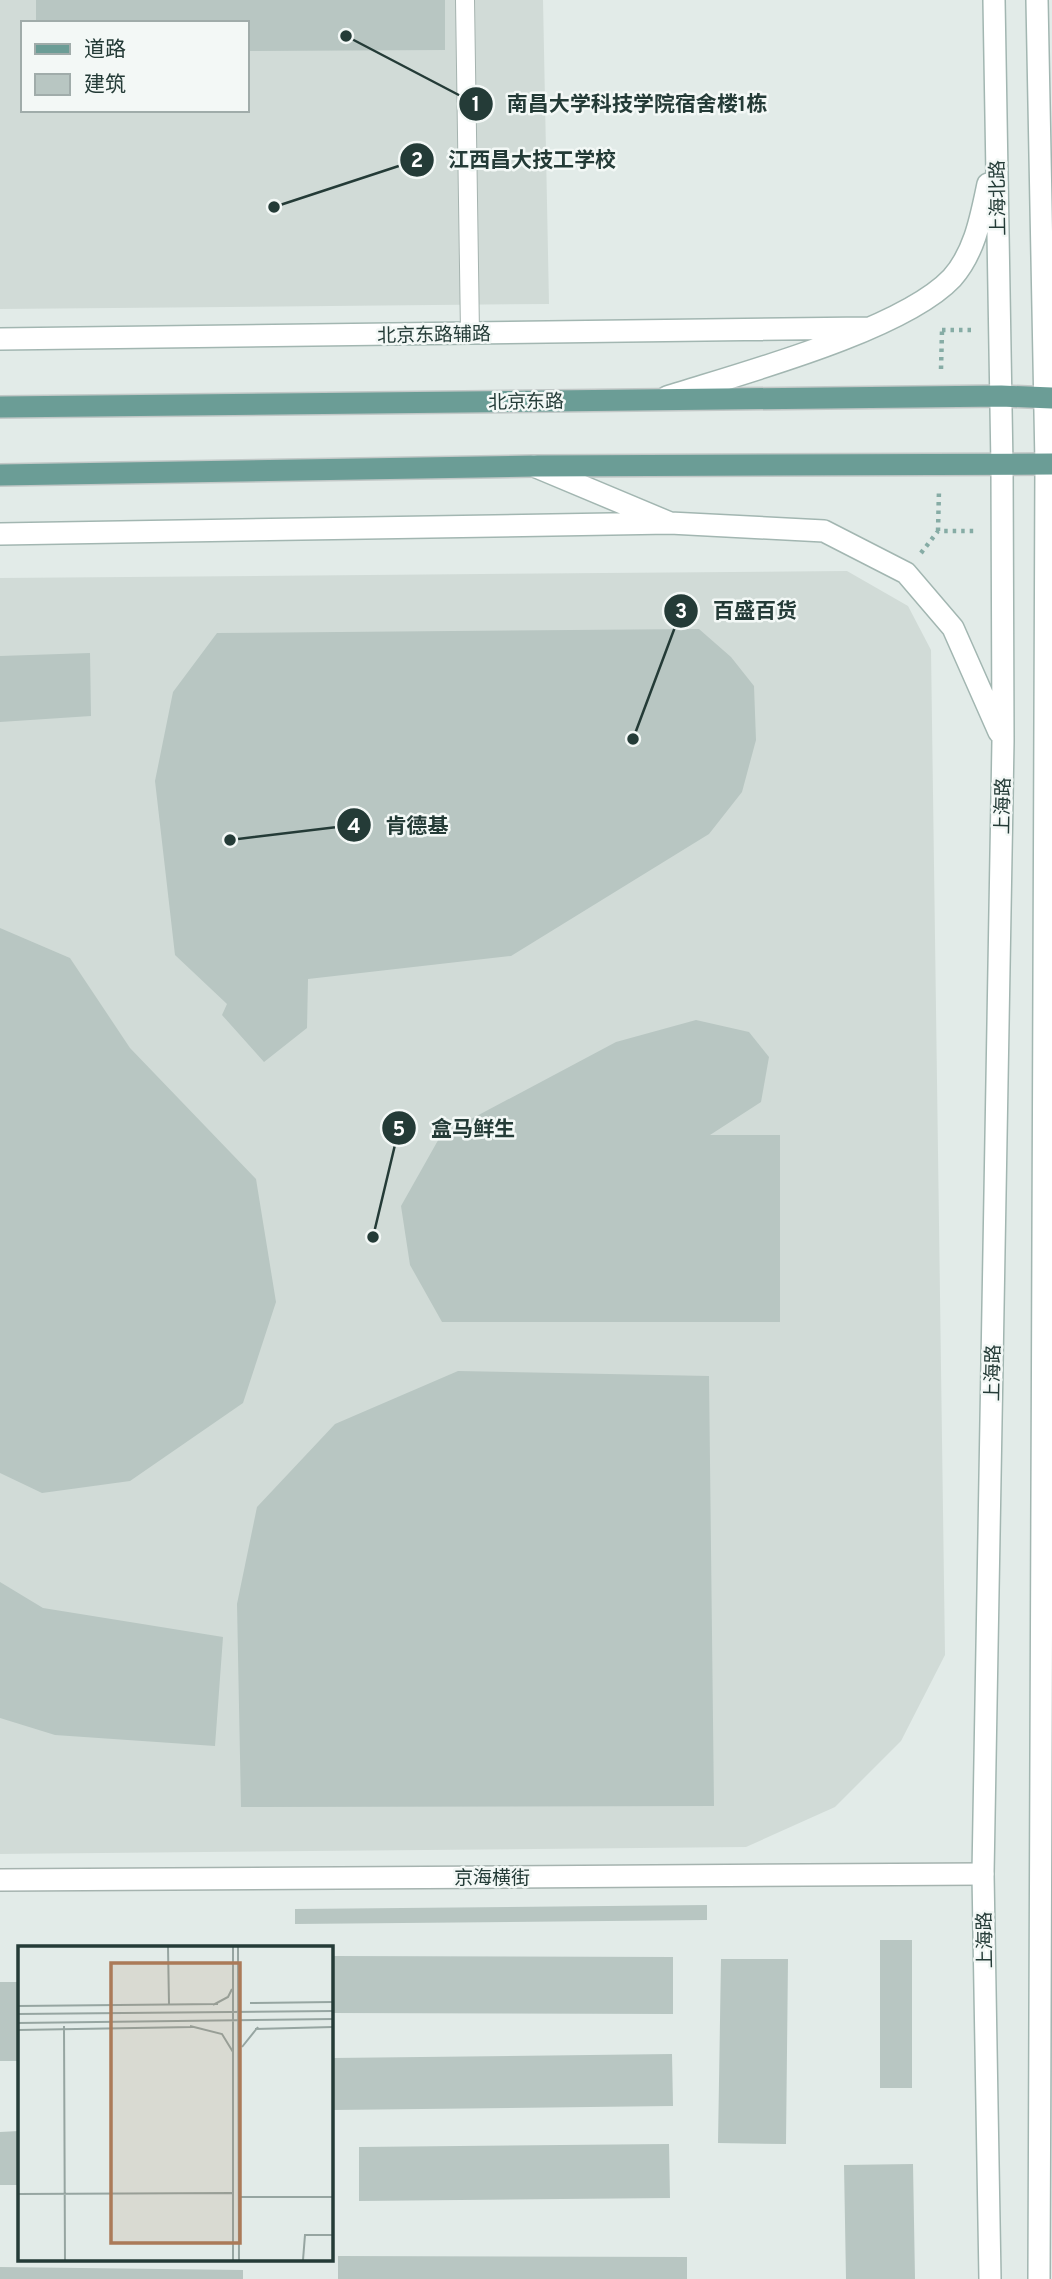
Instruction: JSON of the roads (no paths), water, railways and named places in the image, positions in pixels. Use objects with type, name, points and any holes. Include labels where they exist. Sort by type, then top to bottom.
[{"type":"main road","name":"上海北路","points":[[994,0],[1002,466]]},
{"type":"main road","points":[[1037,0],[1049,464],[1045,1908],[1039,2279]]},
{"type":"main road","points":[[659,400],[868,328],[928,297],[953,277],[978,235],[996,145]]},
{"type":"main road","points":[[1041,192],[1052,216]]},
{"type":"main road","name":"北京东路辅路","points":[[0,339],[868,328]]},
{"type":"main road","name":"北京东路","points":[[0,407],[940,396],[1048,398]]},
{"type":"main road","points":[[0,475],[534,466],[1049,464]]},
{"type":"main road","points":[[534,466],[670,523]]},
{"type":"main road","name":"上海路","points":[[990,2279],[983,1874],[1003,741],[1002,466]]},
{"type":"main road","points":[[0,534],[670,523],[824,531],[906,573],[953,628],[1003,741]]},
{"type":"main road","name":"京海横街","points":[[0,1880],[983,1874]]},
{"type":"lane","points":[[466,0],[470,333]]},
{"type":"place","name":"南昌大学科技学院宿舍楼1栋","points":[[346,36]]},
{"type":"place","name":"江西昌大技工学校","points":[[274,207]]},
{"type":"place","name":"百盛百货","points":[[633,739]]},
{"type":"place","name":"肯德基","points":[[230,840]]},
{"type":"place","name":"盒马鲜生","points":[[373,1237]]}]
